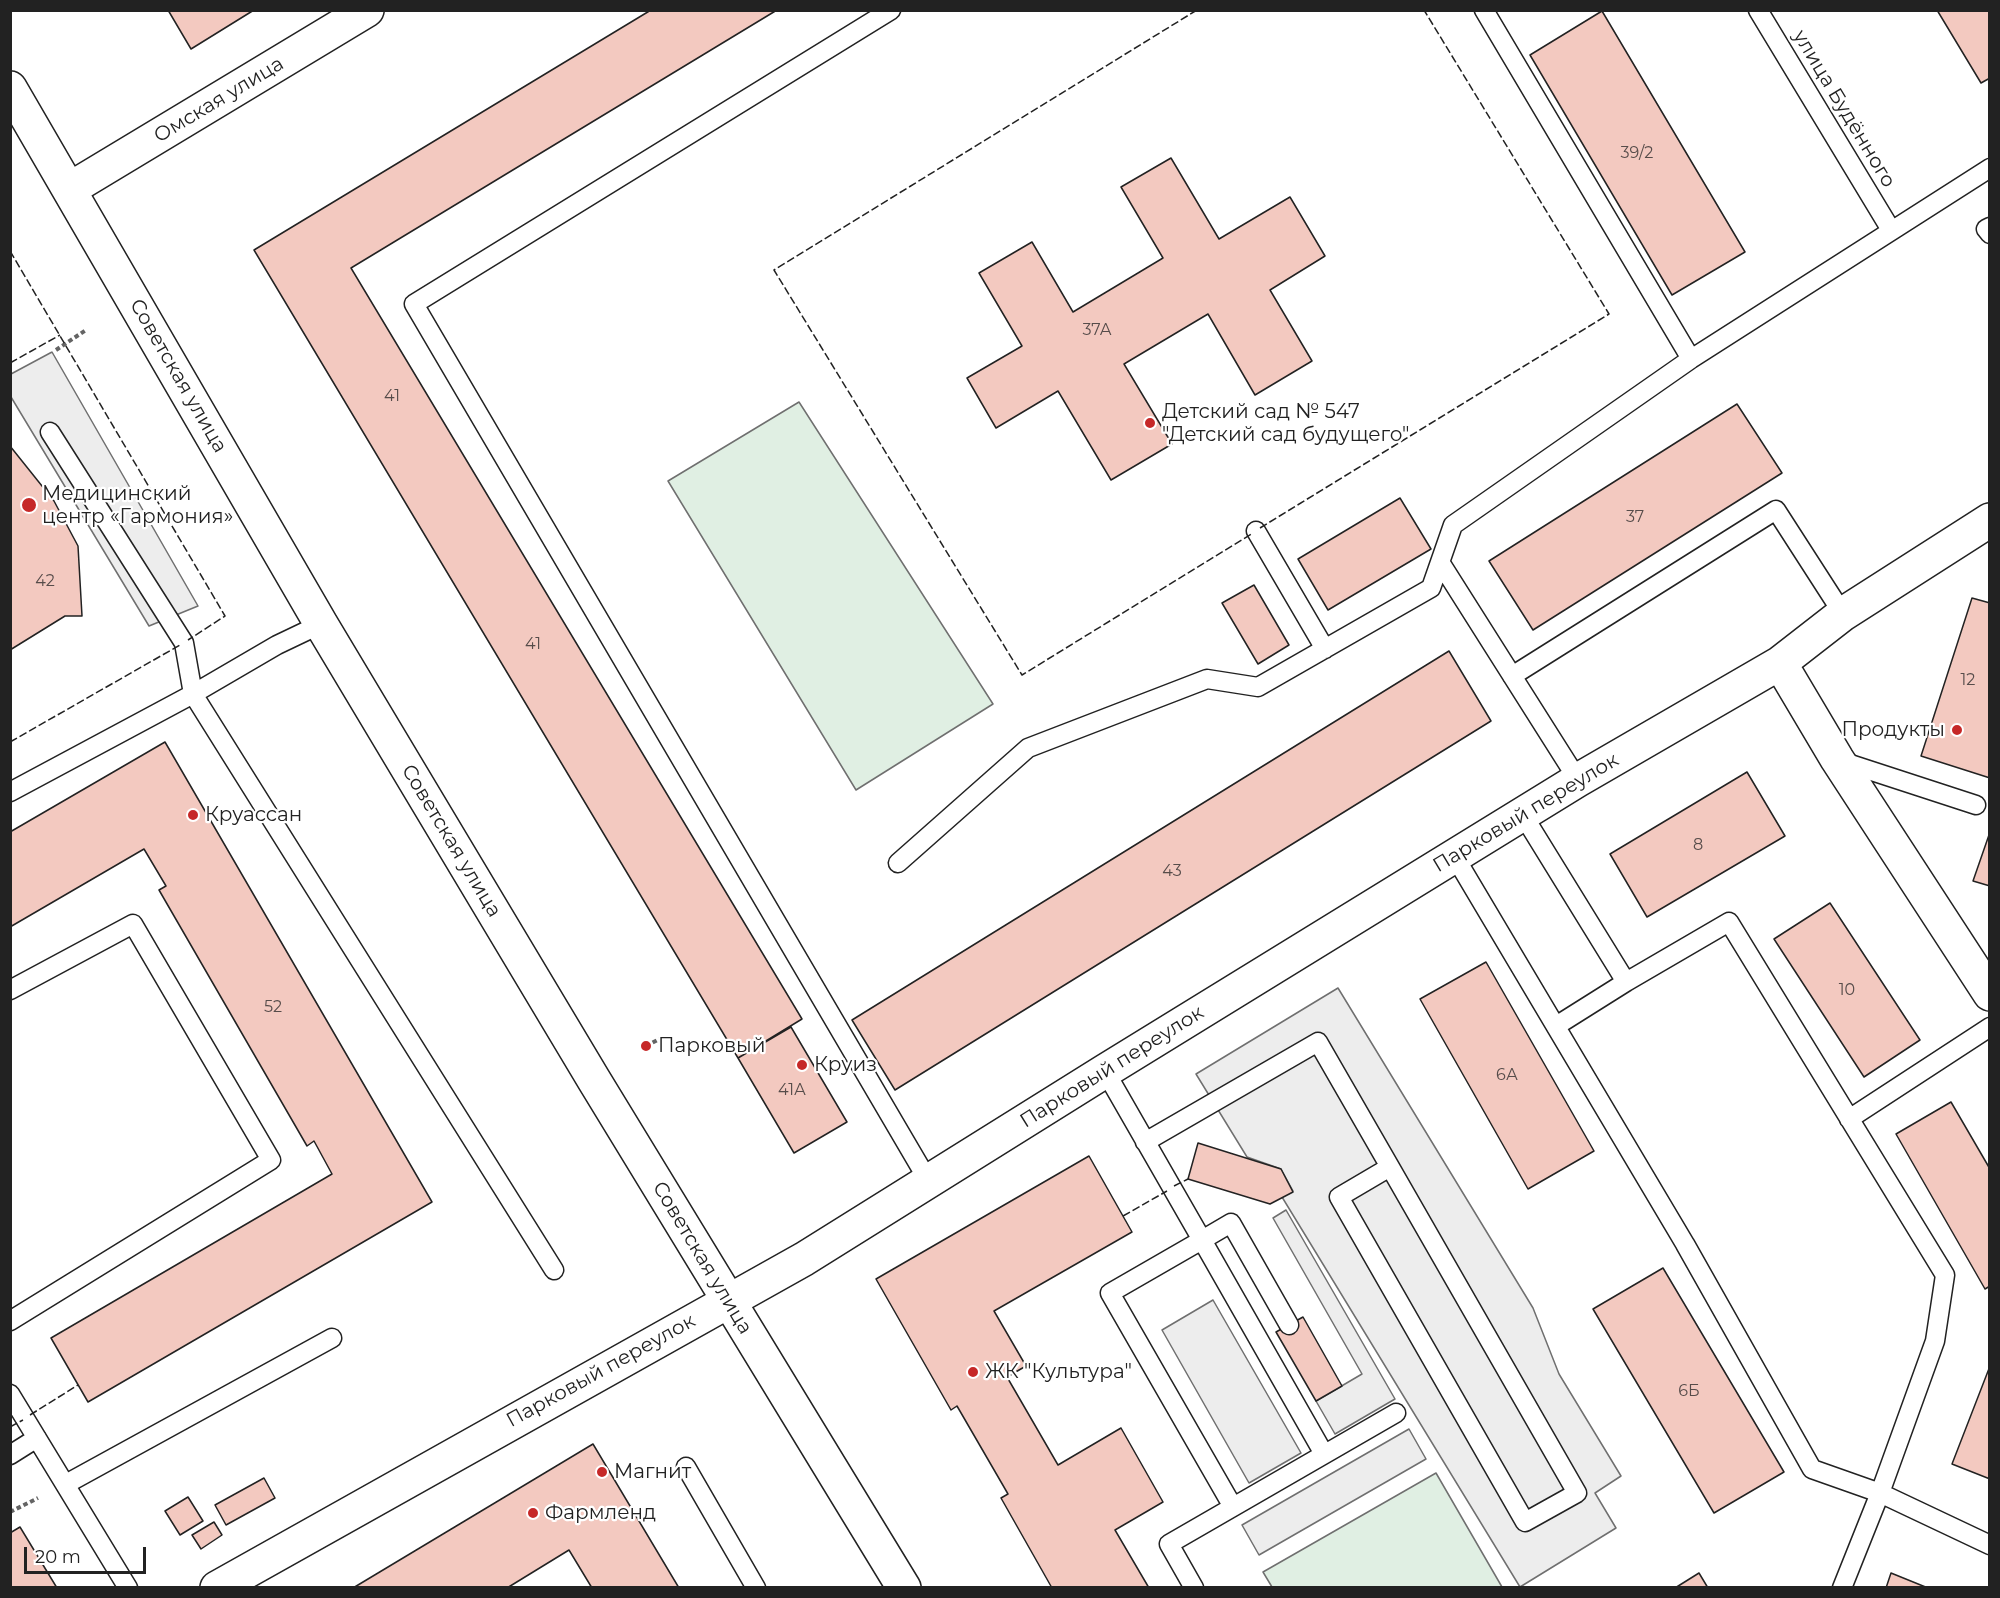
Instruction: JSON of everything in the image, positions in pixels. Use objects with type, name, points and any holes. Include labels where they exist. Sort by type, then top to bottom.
[{"type":"street","name":"Омская улица","points":[[70,189],[334,19],[367,10]]},
{"type":"street","name":"Советская улица","points":[[10,88],[321,624],[728,1300],[904,1587]]},
{"type":"street","name":"Парковый переулок","points":[[217,1587],[804,1258],[1578,780],[1780,663],[1843,614],[1989,519]]},
{"type":"street","points":[[1780,663],[1838,759],[1989,994]]},
{"type":"lane","points":[[891,10],[414,304],[929,1182]]},
{"type":"lane","points":[[1484,10],[1691,359]]},
{"type":"lane","name":"улица Будённого","points":[[1758,10],[1892,230]]},
{"type":"lane","points":[[898,863],[1028,748],[1207,679],[1258,687],[1431,588],[1453,525],[1691,359],[1989,168]]},
{"type":"lane","points":[[1989,227],[1986,229],[1989,234]]},
{"type":"lane","points":[[50,432],[184,643],[193,694],[554,1270]]},
{"type":"lane","points":[[1512,676],[1776,510],[1843,614]]},
{"type":"lane","points":[[1256,531],[1325,649]]},
{"type":"lane","points":[[1440,562],[1578,780]]},
{"type":"lane","points":[[10,792],[193,694],[277,645],[321,624]]},
{"type":"lane","points":[[1838,759],[1976,805]]},
{"type":"lane","points":[[1523,814],[1626,982]]},
{"type":"lane","points":[[1455,857],[1685,1244],[1812,1469],[1880,1493],[1989,1545]]},
{"type":"lane","points":[[1556,1026],[1729,922],[1946,1275],[1935,1341],[1880,1493],[1842,1587]]},
{"type":"lane","points":[[10,990],[134,924],[271,1160],[10,1321]]},
{"type":"lane","points":[[1849,1119],[1989,1027]]},
{"type":"lane","points":[[1145,1142],[1318,1042],[1390,1167],[1577,1493],[1526,1522],[1339,1197],[1390,1167]]},
{"type":"lane","points":[[1105,1071],[1324,1454]]},
{"type":"lane","points":[[1233,1507],[1110,1293],[1231,1223],[1289,1325]]},
{"type":"lane","points":[[66,1484],[332,1338]]},
{"type":"lane","points":[[10,1394],[128,1587]]},
{"type":"lane","points":[[1194,1587],[1169,1544],[1396,1413]]},
{"type":"lane","points":[[10,1455],[37,1438]]},
{"type":"lane","points":[[686,1467],[756,1587]]},
{"type":"path","points":[[56,350],[86,330]]},
{"type":"path","points":[[646,1046],[665,1036]]},
{"type":"green space","points":[[799,402],[993,704],[856,790],[668,481]]},
{"type":"green space","points":[[1436,1473],[1502,1587],[1272,1587],[1263,1572]]},
{"type":"shaded area","points":[[52,352],[198,606],[149,626],[11,397],[11,374]]},
{"type":"shaded area","points":[[1338,988],[1533,1308],[1559,1374],[1621,1476],[1595,1493],[1616,1528],[1520,1587],[1282,1197],[1293,1191],[1281,1169],[1247,1157],[1196,1074]]},
{"type":"shaded area","points":[[1286,1210],[1395,1399],[1335,1434],[1316,1401],[1362,1374],[1273,1218]]},
{"type":"shaded area","points":[[1213,1300],[1301,1453],[1249,1483],[1162,1330]]},
{"type":"shaded area","points":[[1409,1429],[1426,1459],[1259,1555],[1242,1525]]},
{"type":"building","points":[[168,10],[254,10],[191,49]]},
{"type":"building","points":[[651,10],[777,10],[351,268],[802,1019],[738,1058],[254,250]]},
{"type":"building","points":[[1937,10],[1990,10],[1990,78],[1981,83]]},
{"type":"building","points":[[1602,11],[1745,252],[1672,295],[1530,55]]},
{"type":"building","points":[[1171,158],[1219,239],[1290,197],[1325,256],[1270,290],[1312,361],[1255,395],[1208,314],[1124,364],[1172,444],[1111,480],[1058,391],[996,428],[967,378],[1022,346],[979,273],[1032,242],[1073,312],[1163,258],[1121,187]]},
{"type":"building","points":[[1737,404],[1782,473],[1533,630],[1489,561]]},
{"type":"building","points":[[10,446],[54,501],[78,546],[82,616],[65,616],[10,650]]},
{"type":"building","points":[[1400,498],[1431,549],[1328,610],[1298,559]]},
{"type":"building","points":[[1254,585],[1289,645],[1258,664],[1222,603]]},
{"type":"building","points":[[1972,598],[1990,603],[1990,778],[1921,756]]},
{"type":"building","points":[[1449,651],[1491,721],[895,1090],[852,1020]]},
{"type":"building","points":[[165,742],[432,1202],[88,1402],[51,1338],[332,1174],[314,1141],[307,1146],[159,890],[166,886],[144,849],[10,927],[10,832]]},
{"type":"building","points":[[1747,772],[1785,836],[1647,917],[1610,854]]},
{"type":"building","points":[[1990,832],[1990,886],[1973,881]]},
{"type":"building","points":[[1830,903],[1920,1040],[1864,1077],[1774,939]]},
{"type":"building","points":[[1486,962],[1594,1151],[1528,1189],[1420,999]]},
{"type":"building","points":[[791,1027],[847,1122],[794,1153],[738,1058]]},
{"type":"building","points":[[1951,1102],[1990,1169],[1990,1286],[1985,1289],[1896,1134]]},
{"type":"building","points":[[1198,1143],[1281,1169],[1293,1192],[1270,1204],[1188,1179]]},
{"type":"building","name":"ЖК \"Культура\"","points":[[1089,1156],[1132,1232],[994,1311],[1026,1366],[1007,1377],[1058,1465],[1121,1428],[1163,1502],[1115,1530],[1149,1588],[1052,1588],[1001,1498],[1008,1494],[957,1406],[951,1410],[876,1279]]},
{"type":"building","points":[[1663,1268],[1784,1472],[1714,1513],[1593,1309]]},
{"type":"building","points":[[1303,1317],[1342,1386],[1316,1401],[1276,1332]]},
{"type":"building","points":[[1990,1366],[1990,1479],[1952,1464]]},
{"type":"building","points":[[593,1444],[679,1588],[592,1588],[569,1550],[507,1588],[353,1588]]},
{"type":"building","points":[[264,1478],[275,1498],[226,1525],[215,1505]]},
{"type":"building","points":[[188,1497],[203,1521],[180,1535],[165,1511]]},
{"type":"building","points":[[214,1522],[222,1535],[201,1549],[192,1535]]},
{"type":"building","points":[[20,1527],[57,1588],[10,1588],[10,1533]]},
{"type":"building","points":[[1699,1573],[1708,1588],[1675,1588]]},
{"type":"building","points":[[1891,1573],[1928,1588],[1886,1588]]},
{"type":"fence","points":[[1197,10],[774,270],[1022,675],[1253,533]]},
{"type":"fence","points":[[1260,528],[1609,314],[1424,10]]},
{"type":"fence","points":[[10,251],[225,616],[188,640]]},
{"type":"fence","points":[[10,363],[60,335]]},
{"type":"fence","points":[[10,742],[180,645]]},
{"type":"fence","points":[[1174,1186],[1188,1179]]},
{"type":"fence","points":[[1123,1216],[1167,1191]]},
{"type":"fence","points":[[30,1415],[78,1385]]},
{"type":"fence","points":[[10,1427],[23,1420]]},
{"type":"place","name":"Детский сад № 547 \"Детский сад будущего\"","points":[[1150,423]]},
{"type":"place","name":"Медицинский центр «Гармония»","points":[[29,505]]},
{"type":"place","name":"Продукты","points":[[1957,730]]},
{"type":"place","name":"Круассан","points":[[193,815]]},
{"type":"place","name":"Парковый","points":[[646,1046]]},
{"type":"place","name":"Круиз","points":[[802,1065]]},
{"type":"place","name":"ЖК \"Культура\"","points":[[973,1372]]},
{"type":"place","name":"Магнит","points":[[602,1472]]},
{"type":"place","name":"Фармленд","points":[[533,1513]]}]
